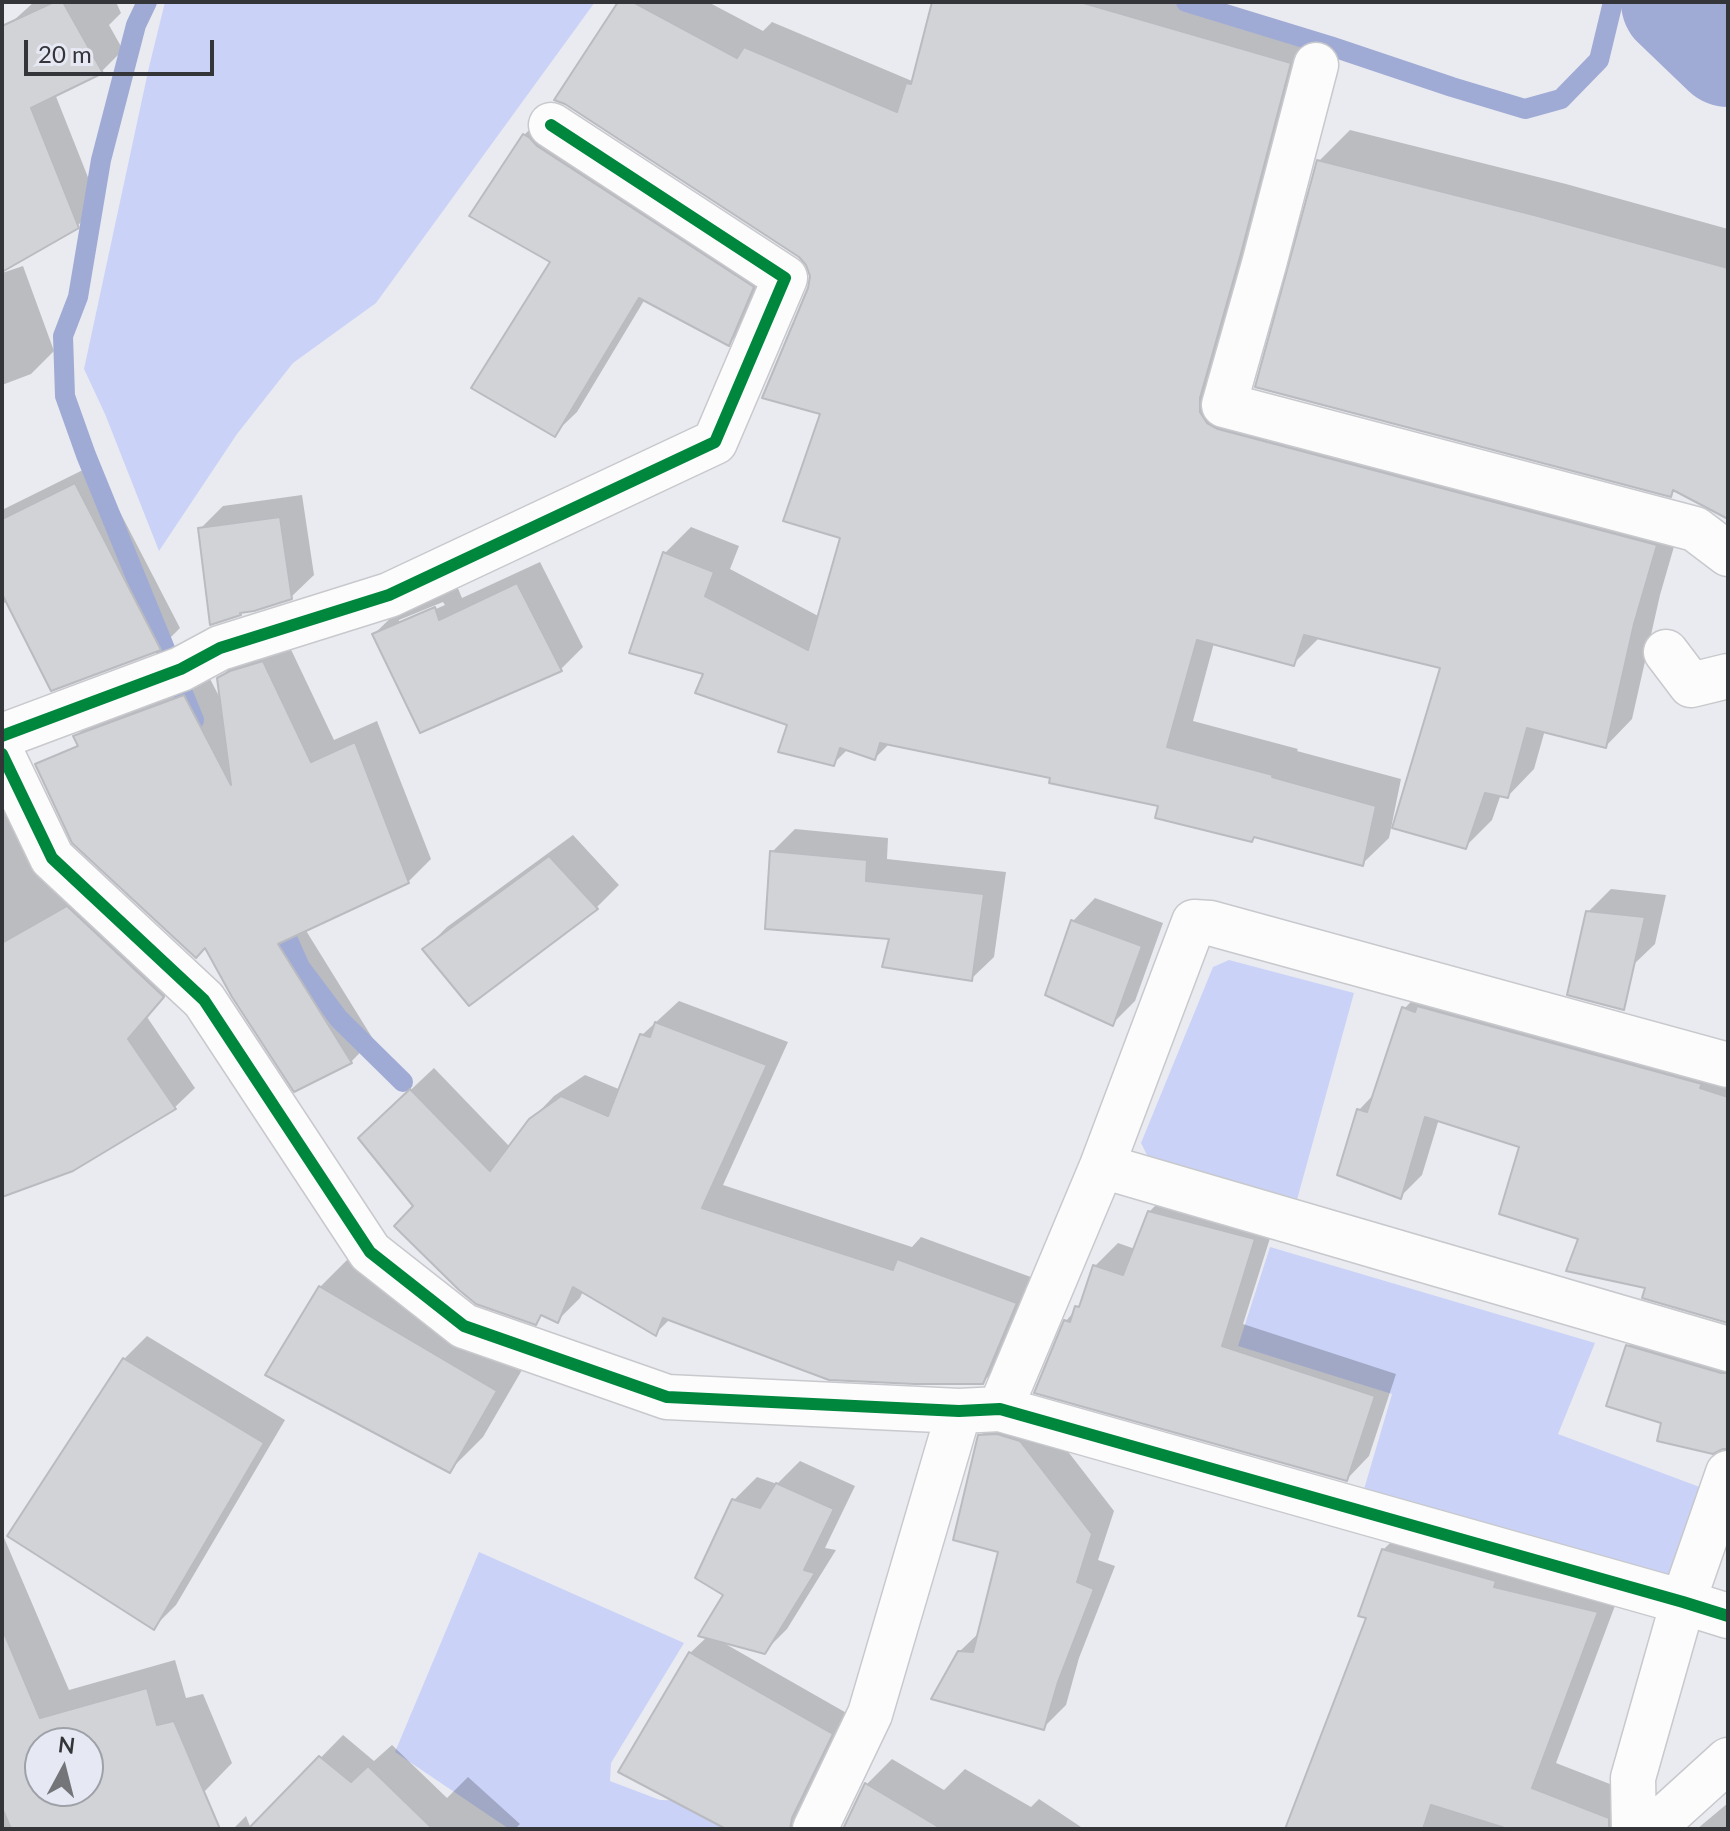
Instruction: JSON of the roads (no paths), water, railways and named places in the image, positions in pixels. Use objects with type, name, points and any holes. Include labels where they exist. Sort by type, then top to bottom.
[{"type":"street","points":[[1316,65],[1224,405],[1695,529],[1728,554]]},
{"type":"street","points":[[2,736],[173,672],[220,648],[389,595],[715,442],[785,278],[551,125]]},
{"type":"street","points":[[1666,652],[1691,685],[1728,676]]},
{"type":"street","points":[[2,754],[52,858],[204,1000],[370,1252],[464,1326],[667,1397],[979,1410],[1728,1616]]},
{"type":"street","points":[[815,1829],[870,1714],[979,1410],[1102,1166],[1194,922],[1210,923],[1728,1065]]},
{"type":"street","points":[[1102,1166],[1728,1349]]},
{"type":"street","points":[[1634,1829],[1633,1778],[1683,1602],[1728,1473]]},
{"type":"street","points":[[1652,1829],[1728,1760]]},
{"type":"waterway","points":[[147,2],[136,25],[101,160],[78,297],[63,336],[65,396],[194,720]]},
{"type":"waterway","points":[[1186,2],[1525,109],[1561,99],[1599,60],[1613,2]]},
{"type":"waterway","points":[[1678,2],[1728,50]]},
{"type":"waterway","points":[[277,915],[300,967],[339,1019],[403,1082]]}]
